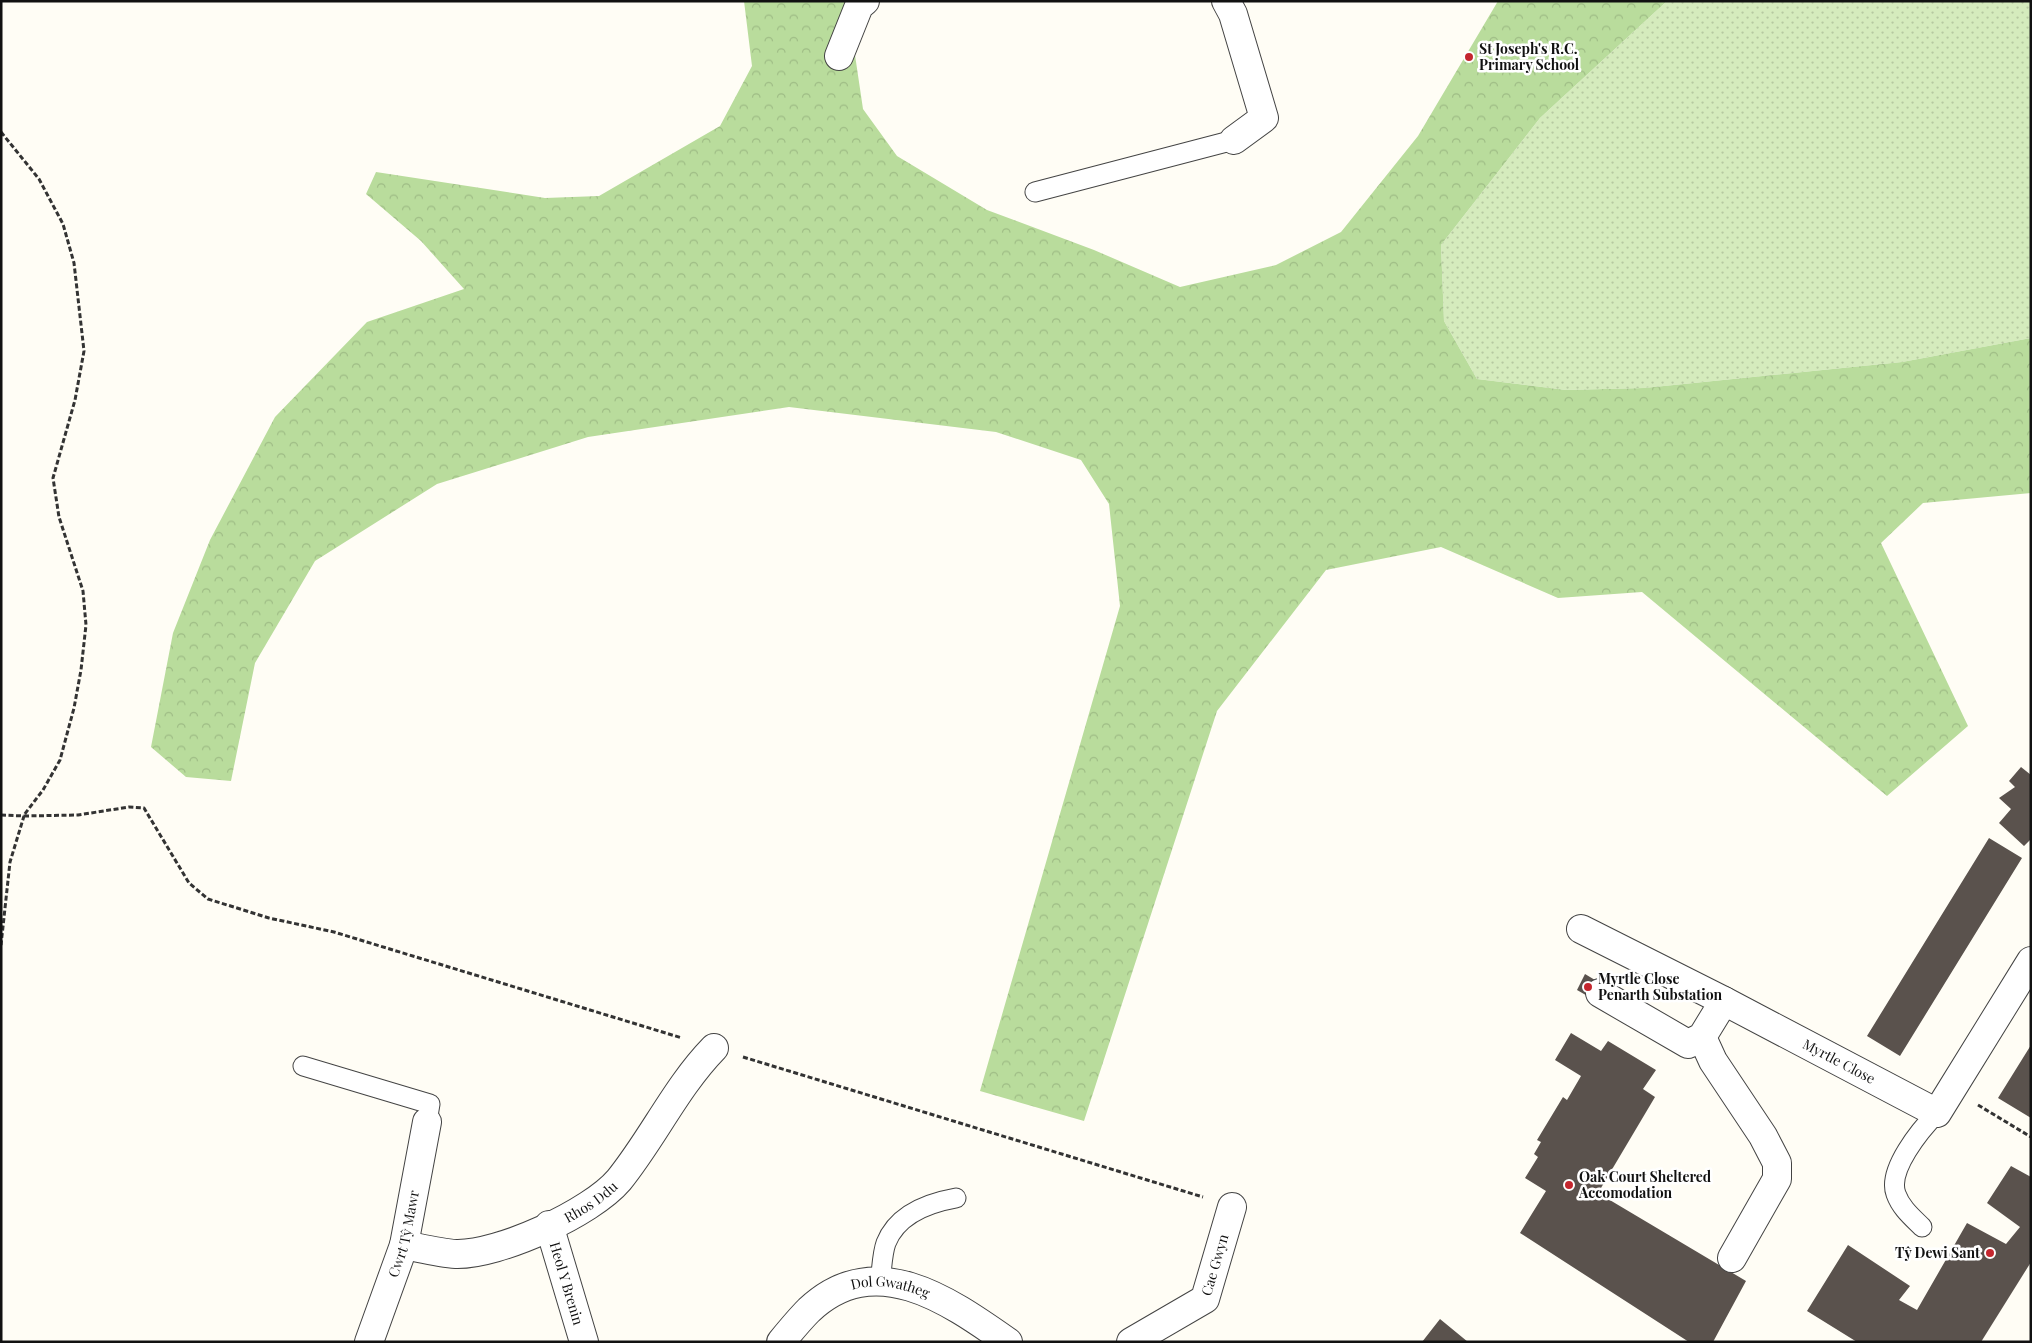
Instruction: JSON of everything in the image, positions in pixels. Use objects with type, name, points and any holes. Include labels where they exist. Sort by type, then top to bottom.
[{"type":"street","points":[[839,56],[859,6],[865,1]]},
{"type":"street","points":[[1226,1],[1233,14],[1264,118],[1234,140]]},
{"type":"street","name":"Myrtle Close","points":[[1581,929],[1724,1001],[1937,1113]]},
{"type":"street","points":[[1937,1113],[2031,961]]},
{"type":"street","points":[[1600,993],[1688,1044],[1702,1037],[1724,1001]]},
{"type":"street","points":[[1702,1037],[1713,1062],[1763,1136],[1777,1163],[1777,1179],[1732,1258]]},
{"type":"street","name":"Rhos Ddu","points":[[404,1245],[456,1254],[490,1250],[516,1241],[595,1202],[618,1182],[696,1067],[714,1048]]},
{"type":"street","name":"Cwrt Tŷ Mawr","points":[[369,1342],[404,1245],[427,1122]]},
{"type":"street","name":"Cae Gwyn","points":[[1134,1341],[1205,1300],[1232,1206]]},
{"type":"street","name":"Heol Y Brenin","points":[[549,1225],[584,1342]]},
{"type":"street","name":"Dol Gwatheg","points":[[781,1342],[809,1310],[834,1293],[860,1282],[892,1281],[923,1290],[961,1309],[1008,1342]]},
{"type":"lane","points":[[1035,192],[1234,140]]},
{"type":"lane","points":[[303,1066],[430,1104],[427,1122]]},
{"type":"lane","points":[[1922,1227],[1905,1211],[1895,1192],[1895,1181],[1917,1134],[1937,1113]]},
{"type":"lane","points":[[880,1282],[886,1245],[892,1230],[912,1213],[942,1200],[956,1198]]},
{"type":"path","points":[[1,132],[38,179],[63,224],[74,263],[84,351],[75,400],[53,478],[59,517],[83,591],[86,626],[81,670],[60,760],[43,790],[24,816],[10,862],[1,945]]},
{"type":"path","points":[[1,815],[78,816],[129,807],[144,808],[189,883],[208,899],[269,918],[334,932],[1232,1206]]},
{"type":"path","points":[[1952,1088],[2031,1138]]},
{"type":"green space","points":[[744,1],[847,1],[863,109],[897,156],[987,210],[1094,250],[1180,287],[1276,265],[1341,232],[1418,136],[1498,1],[1667,1],[1540,118],[1441,245],[1444,321],[1477,379],[1566,390],[1644,388],[1902,362],[2031,338],[2031,493],[1923,503],[1881,543],[1968,726],[1887,796],[1642,592],[1558,598],[1441,547],[1326,570],[1217,711],[1084,1121],[980,1091],[1120,606],[1109,504],[1081,460],[996,432],[789,407],[588,437],[437,484],[315,561],[255,663],[231,781],[186,777],[151,747],[173,633],[210,540],[275,417],[367,322],[464,289],[421,241],[366,194],[376,172],[545,198],[599,196],[720,126],[752,66]]},
{"type":"green space","points":[[1667,1],[2031,1],[2031,338],[1902,362],[1644,388],[1566,390],[1477,379],[1444,321],[1441,245],[1540,118]]},
{"type":"building","points":[[2021,767],[2031,775],[2031,839],[2024,846],[1999,823],[2011,809],[1999,798],[2015,787],[2009,781]]},
{"type":"building","points":[[1989,838],[2022,858],[1900,1056],[1867,1036]]},
{"type":"building","name":"Myrtle Close Penarth Substation","points":[[1585,974],[1600,983],[1591,998],[1577,990]]},
{"type":"building","name":"Oak Court Sheltered Accomodation","points":[[1571,1033],[1601,1051],[1608,1041],[1656,1070],[1643,1089],[1655,1097],[1598,1193],[1746,1281],[1713,1342],[1689,1342],[1520,1233],[1546,1191],[1525,1178],[1538,1157],[1534,1154],[1541,1142],[1537,1140],[1563,1097],[1567,1100],[1581,1076],[1555,1060]]},
{"type":"building","points":[[2031,1045],[2031,1118],[1998,1098]]},
{"type":"building","name":"Tŷ Dewi Sant","points":[[2011,1166],[2031,1177],[2031,1262],[1981,1342],[1857,1342],[1807,1311],[1848,1245],[1910,1286],[1899,1300],[1917,1310],[1967,1223],[2006,1244],[2020,1227],[1987,1203]]},
{"type":"building","points":[[1440,1319],[1468,1342],[1422,1342]]},
{"type":"place","name":"St Joseph's R.C. Primary School","points":[[1469,57]]},
{"type":"place","name":"Myrtle Close Penarth Substation","points":[[1588,987]]},
{"type":"place","name":"Oak Court Sheltered Accomodation","points":[[1569,1185]]},
{"type":"place","name":"Tŷ Dewi Sant","points":[[1990,1253]]}]
